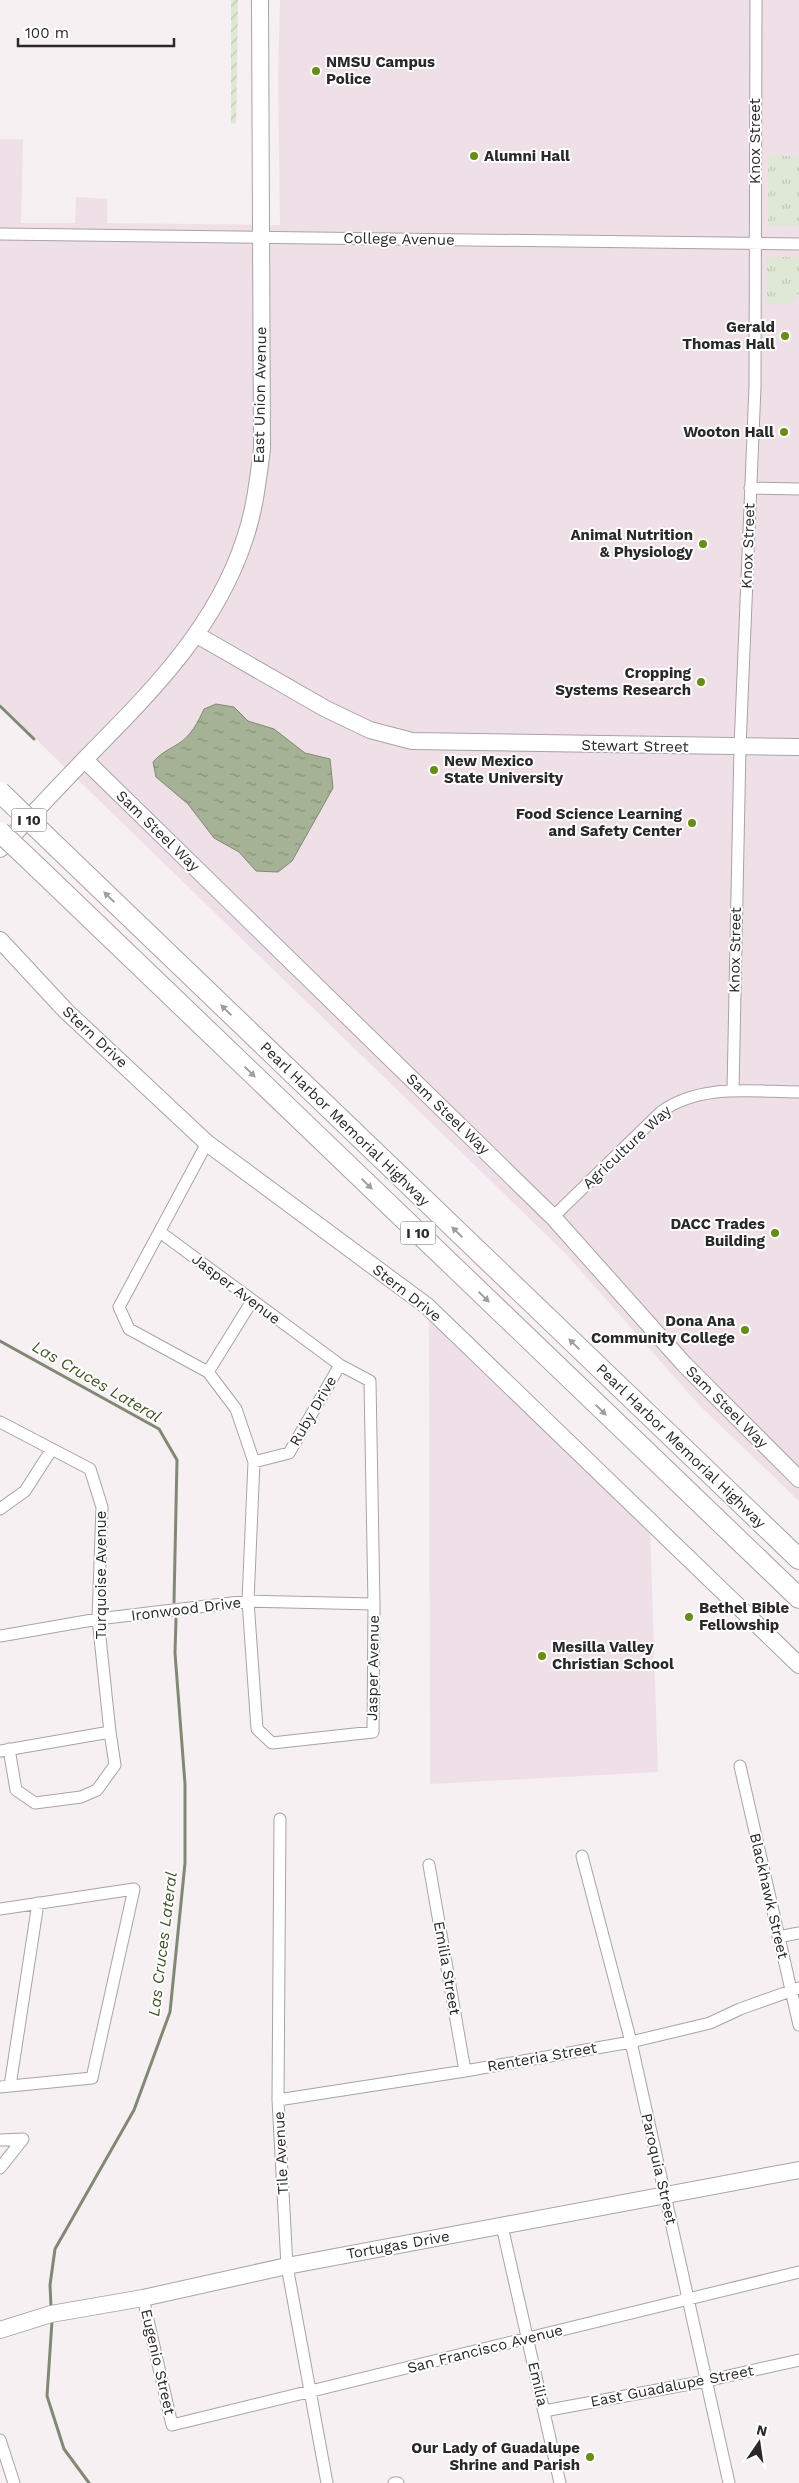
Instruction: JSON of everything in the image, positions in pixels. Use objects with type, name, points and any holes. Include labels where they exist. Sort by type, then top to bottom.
[{"type":"highway","name":"Pearl Harbor Memorial Highway","points":[[0,792],[799,1559]]},
{"type":"highway","name":"Pearl Harbor Memorial Highway","points":[[0,832],[35,872],[229,1052],[799,1598]]},
{"type":"highway","points":[[0,847],[35,872]]},
{"type":"street","name":"East Union Avenue","points":[[0,847],[154,690],[197,635],[238,558],[256,495],[262,449],[260,0]]},
{"type":"street","name":"Knox Street","points":[[733,1091],[740,747],[755,387],[756,0]]},
{"type":"street","name":"College Avenue","points":[[0,234],[799,244]]},
{"type":"street","points":[[750,488],[799,489]]},
{"type":"street","name":"Stewart Street","points":[[197,635],[326,709],[370,730],[390,737],[438,743],[799,747]]},
{"type":"street","name":"Sam Steel Way","points":[[84,760],[553,1217],[684,1364],[799,1479]]},
{"type":"street","name":"Stern Drive","points":[[0,940],[66,1011],[207,1143],[427,1306],[799,1665]]},
{"type":"street","name":"Agriculture Way","points":[[553,1217],[669,1106],[693,1095],[733,1091],[799,1092]]},
{"type":"street","name":"Jasper Avenue","points":[[160,1232],[340,1365],[370,1381],[374,1604],[373,1732],[272,1743],[258,1729],[248,1602],[254,1462],[236,1409],[208,1372],[129,1329],[119,1308],[207,1143]]},
{"type":"street","points":[[208,1372],[252,1301]]},
{"type":"street","name":"Ruby Drive","points":[[254,1462],[289,1453],[340,1365]]},
{"type":"street","name":"Turquoise Avenue","points":[[0,1422],[90,1469],[102,1507],[98,1619],[115,1765],[97,1790],[81,1797],[35,1803],[24,1798],[16,1790],[4,1750]]},
{"type":"street","points":[[0,1509],[25,1491],[52,1449]]},
{"type":"street","name":"Ironwood Drive","points":[[0,1636],[98,1619],[248,1602],[374,1604]]},
{"type":"street","points":[[4,1750],[110,1732]]},
{"type":"street","name":"Blackhawk Street","points":[[740,1766],[778,1937],[795,1989],[799,2024]]},
{"type":"street","name":"Tile Avenue","points":[[280,1819],[278,2100],[287,2266],[327,2483]]},
{"type":"street","name":"Paroquia Street","points":[[582,1856],[631,2042],[729,2483]]},
{"type":"street","name":"Emilia Street","points":[[429,1865],[465,2071]]},
{"type":"street","points":[[0,1910],[38,1903],[134,1889],[92,2078],[5,2086],[38,1903]]},
{"type":"street","points":[[778,1937],[799,1933]]},
{"type":"street","name":"Renteria Street","points":[[278,2100],[465,2071],[631,2042],[710,2023],[740,2008],[795,1989]]},
{"type":"street","points":[[0,2140],[23,2139],[0,2168]]},
{"type":"street","name":"Tortugas Drive","points":[[0,2330],[51,2314],[143,2298],[287,2266],[799,2170]]},
{"type":"street","name":"Emilia","points":[[502,2226],[560,2483]]},
{"type":"street","name":"San Francisco Avenue","points":[[172,2425],[799,2272]]},
{"type":"street","name":"Eugenio Street","points":[[143,2298],[172,2425]]},
{"type":"street","name":"East Guadalupe Street","points":[[544,2412],[706,2381],[799,2360]]},
{"type":"street","points":[[0,2440],[14,2483]]},
{"type":"shaded area","name":"New Mexico State University","points":[[280,0],[799,0],[799,1501],[699,1405],[567,1255],[0,704],[0,139],[23,139],[21,223],[75,223],[76,197],[107,199],[107,223],[280,225],[278,78]]},
{"type":"shaded area","name":"Mesilla Valley Christian School","points":[[429,1317],[650,1529],[658,1772],[430,1784]]},
{"type":"green space","points":[[231,0],[238,0],[236,124],[231,123]]},
{"type":"green space","points":[[768,155],[799,157],[799,226],[768,226]]},
{"type":"green space","points":[[766,257],[799,257],[799,293],[791,304],[767,304]]},
{"type":"water","points":[[216,704],[234,707],[248,721],[274,729],[305,753],[330,759],[333,788],[292,861],[278,872],[256,871],[239,852],[214,838],[188,804],[156,777],[153,762],[187,737],[197,724],[204,709]]},
{"type":"waterway","points":[[0,706],[34,739]]},
{"type":"waterway","name":"Las Cruces Lateral","points":[[0,1341],[159,1429],[177,1460],[174,1602]]},
{"type":"waterway","name":"Las Cruces Lateral","points":[[51,2306],[50,2285],[55,2249],[134,2110],[170,2012],[185,1863],[185,1784],[175,1653],[176,1619]]},
{"type":"waterway","name":"Las Cruces Lateral","points":[[52,2321],[47,2396],[64,2449],[89,2483]]},
{"type":"place","name":"NMSU Campus Police","points":[[316,71]]},
{"type":"place","name":"Alumni Hall","points":[[474,156]]},
{"type":"place","name":"Gerald Thomas Hall","points":[[785,336]]},
{"type":"place","name":"Wooton Hall","points":[[784,432]]},
{"type":"place","name":"Animal Nutrition & Physiology","points":[[703,544]]},
{"type":"place","name":"Cropping Systems Research","points":[[701,682]]},
{"type":"place","name":"New Mexico State University","points":[[434,770]]},
{"type":"place","name":"Food Science Learning and Safety Center","points":[[692,823]]},
{"type":"place","name":"DACC Trades Building","points":[[775,1233]]},
{"type":"place","name":"Dona Ana Community College","points":[[745,1330]]},
{"type":"place","name":"Bethel Bible Fellowship","points":[[689,1617]]},
{"type":"place","name":"Mesilla Valley Christian School","points":[[542,1656]]},
{"type":"place","name":"Our Lady of Guadalupe Shrine and Parish","points":[[590,2457]]}]
